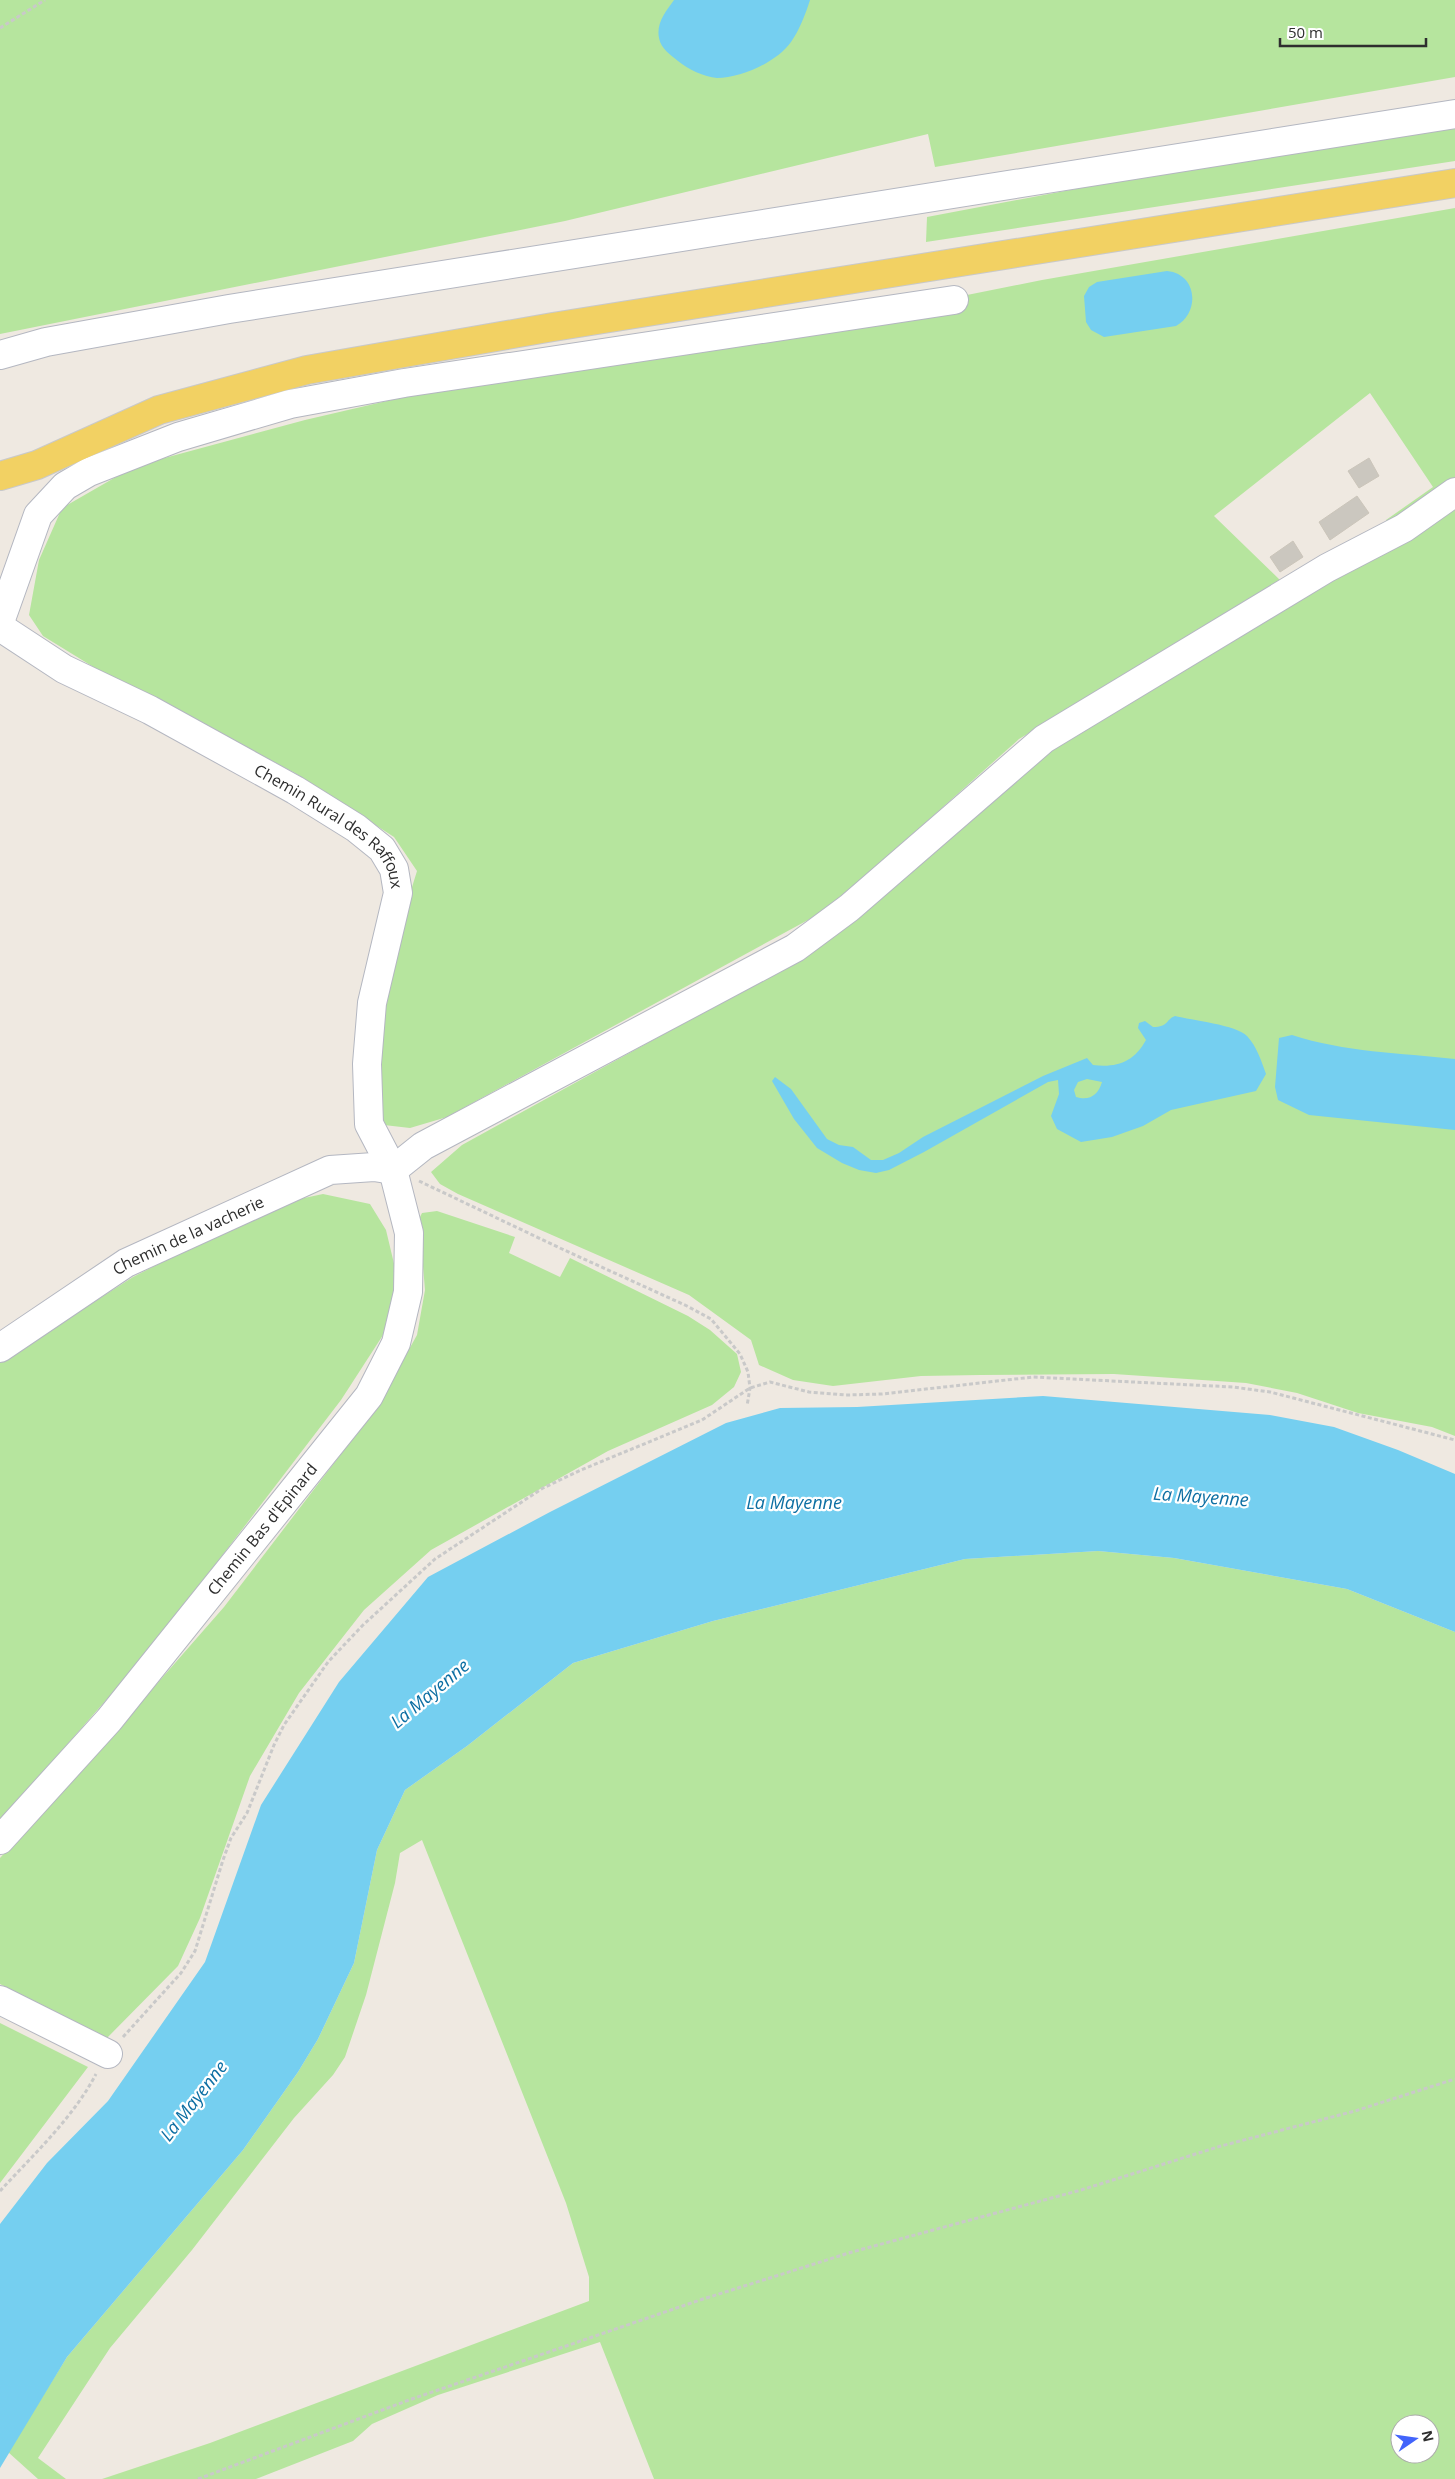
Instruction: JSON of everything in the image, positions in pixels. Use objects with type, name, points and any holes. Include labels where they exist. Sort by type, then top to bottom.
[{"type":"main road","points":[[0,476],[37,465],[159,410],[307,370],[553,327],[1455,183]]},
{"type":"main road","points":[[0,496],[37,465]]},
{"type":"street","points":[[0,355],[46,342],[229,309],[1455,114]]},
{"type":"street","points":[[0,622],[38,515],[65,486],[89,472],[178,437],[290,404],[404,383],[954,300]]},
{"type":"street","points":[[393,1170],[423,1146],[795,948],[849,908],[1044,740],[1327,568],[1404,528],[1455,492]]},
{"type":"street","name":"Chemin Rural des Raffoux","points":[[0,627],[64,669],[150,710],[295,790],[356,828],[382,849],[394,869],[398,893],[372,1003],[367,1064],[369,1124],[393,1170]]},
{"type":"street","name":"Chemin de la vacherie","points":[[0,1348],[126,1263],[303,1182],[330,1170],[374,1167],[393,1170]]},
{"type":"street","name":"Chemin Bas d'Epinard","points":[[0,1840],[109,1720],[369,1396],[396,1343],[408,1292],[409,1234],[393,1170]]},
{"type":"street","points":[[0,2000],[108,2054]]},
{"type":"path","points":[[0,28],[45,0]]},
{"type":"path","points":[[393,1170],[687,1306],[711,1320],[740,1354],[748,1372],[750,1388],[747,1406]]},
{"type":"path","points":[[0,2192],[70,2111],[89,2086],[108,2054],[181,1973],[194,1951],[231,1838],[247,1813],[274,1745],[284,1725],[328,1662],[362,1626],[435,1559],[543,1488],[581,1470],[702,1420],[750,1388],[770,1382],[809,1392],[846,1395],[882,1394],[971,1382],[1034,1377],[1233,1387],[1287,1396],[1347,1414],[1438,1434],[1455,1440]]},
{"type":"path","points":[[198,2479],[409,2400],[700,2300],[852,2252],[1081,2190],[1221,2146],[1355,2111],[1455,2079]]},
{"type":"green space","points":[[0,0],[1455,0],[1455,77],[935,167],[928,134],[565,221],[0,334]]},
{"type":"green space","points":[[1455,124],[1455,161],[926,242],[927,217],[1265,153]]},
{"type":"green space","points":[[1455,208],[1455,1436],[1432,1427],[1358,1413],[1297,1393],[1246,1383],[1114,1374],[921,1376],[833,1386],[793,1380],[759,1365],[751,1340],[689,1295],[458,1194],[440,1184],[431,1172],[462,1145],[744,990],[1024,766],[1394,537],[1386,520],[1433,487],[1370,393],[1214,516],[1282,582],[1019,739],[877,866],[819,914],[447,1117],[410,1128],[384,1125],[377,1102],[382,1017],[404,913],[417,871],[394,837],[295,773],[100,671],[43,636],[29,615],[39,560],[62,508],[135,466],[305,420],[404,397],[963,307],[967,295],[1042,280]]},
{"type":"green space","points":[[323,1194],[370,1204],[386,1230],[401,1293],[385,1332],[341,1400],[150,1650],[0,1821],[0,1362],[133,1277],[276,1204]]},
{"type":"green space","points":[[437,1211],[515,1237],[509,1253],[560,1277],[570,1258],[688,1316],[710,1330],[737,1354],[741,1372],[734,1387],[712,1405],[608,1451],[431,1550],[364,1610],[299,1693],[250,1776],[200,1918],[178,1966],[106,2039],[0,1984],[0,1858],[92,1758],[224,1607],[377,1407],[417,1335],[425,1290],[419,1219],[422,1213]]},
{"type":"green space","points":[[1098,1551],[1174,1558],[1347,1589],[1455,1632],[1455,2479],[654,2479],[600,2342],[438,2395],[372,2424],[353,2441],[256,2479],[102,2479],[210,2443],[589,2301],[589,2277],[566,2203],[422,1840],[400,1853],[395,1883],[366,1995],[345,2057],[333,2075],[294,2118],[192,2250],[110,2348],[38,2458],[66,2479],[38,2479],[8,2452],[67,2357],[243,2150],[298,2072],[318,2039],[354,1963],[377,1850],[405,1790],[467,1746],[573,1663],[713,1621],[965,1559]]},
{"type":"green space","points":[[0,2023],[88,2067],[0,2183]]},
{"type":"water","points":[[674,0],[810,0],[794,38],[777,56],[758,68],[737,75],[717,78],[686,67],[664,49],[659,38],[659,27],[662,18]]},
{"type":"water","points":[[1167,271],[1185,279],[1190,286],[1192,304],[1184,320],[1176,326],[1104,337],[1091,330],[1086,322],[1084,296],[1089,287],[1097,282]]},
{"type":"water","points":[[1175,1016],[1224,1026],[1242,1032],[1247,1036],[1256,1049],[1266,1074],[1256,1091],[1171,1110],[1143,1126],[1112,1137],[1081,1142],[1057,1129],[1051,1116],[1059,1094],[1058,1080],[1048,1082],[924,1152],[889,1170],[876,1173],[859,1170],[842,1163],[817,1148],[794,1119],[772,1081],[775,1077],[791,1089],[827,1139],[839,1145],[853,1147],[871,1160],[883,1160],[899,1153],[923,1137],[1043,1076],[1087,1058],[1093,1065],[1102,1066],[1124,1062],[1136,1054],[1146,1040],[1138,1028],[1139,1023],[1145,1021],[1153,1027],[1158,1027],[1164,1025]],"holes":[[[1087,1079],[1102,1082],[1093,1096],[1085,1098],[1076,1097],[1074,1090],[1078,1082]]]},
{"type":"water","points":[[1292,1035],[1312,1041],[1352,1048],[1455,1059],[1455,1130],[1309,1115],[1278,1100],[1275,1087],[1279,1038]]},
{"type":"water","name":"La Mayenne","points":[[1043,1396],[1270,1415],[1334,1427],[1398,1450],[1455,1474],[1455,1632],[1347,1589],[1174,1558],[1098,1551],[965,1559],[713,1621],[573,1663],[467,1746],[405,1790],[377,1850],[354,1963],[318,2039],[298,2072],[243,2150],[67,2357],[0,2468],[0,2224],[47,2163],[108,2101],[205,1962],[261,1805],[339,1682],[428,1577],[550,1512],[726,1423],[780,1408],[857,1407]]},
{"type":"building","points":[[1369,458],[1379,476],[1359,488],[1348,471]]},
{"type":"building","points":[[1357,496],[1369,513],[1330,540],[1319,522]]},
{"type":"building","points":[[1293,541],[1303,557],[1280,572],[1270,557]]}]
